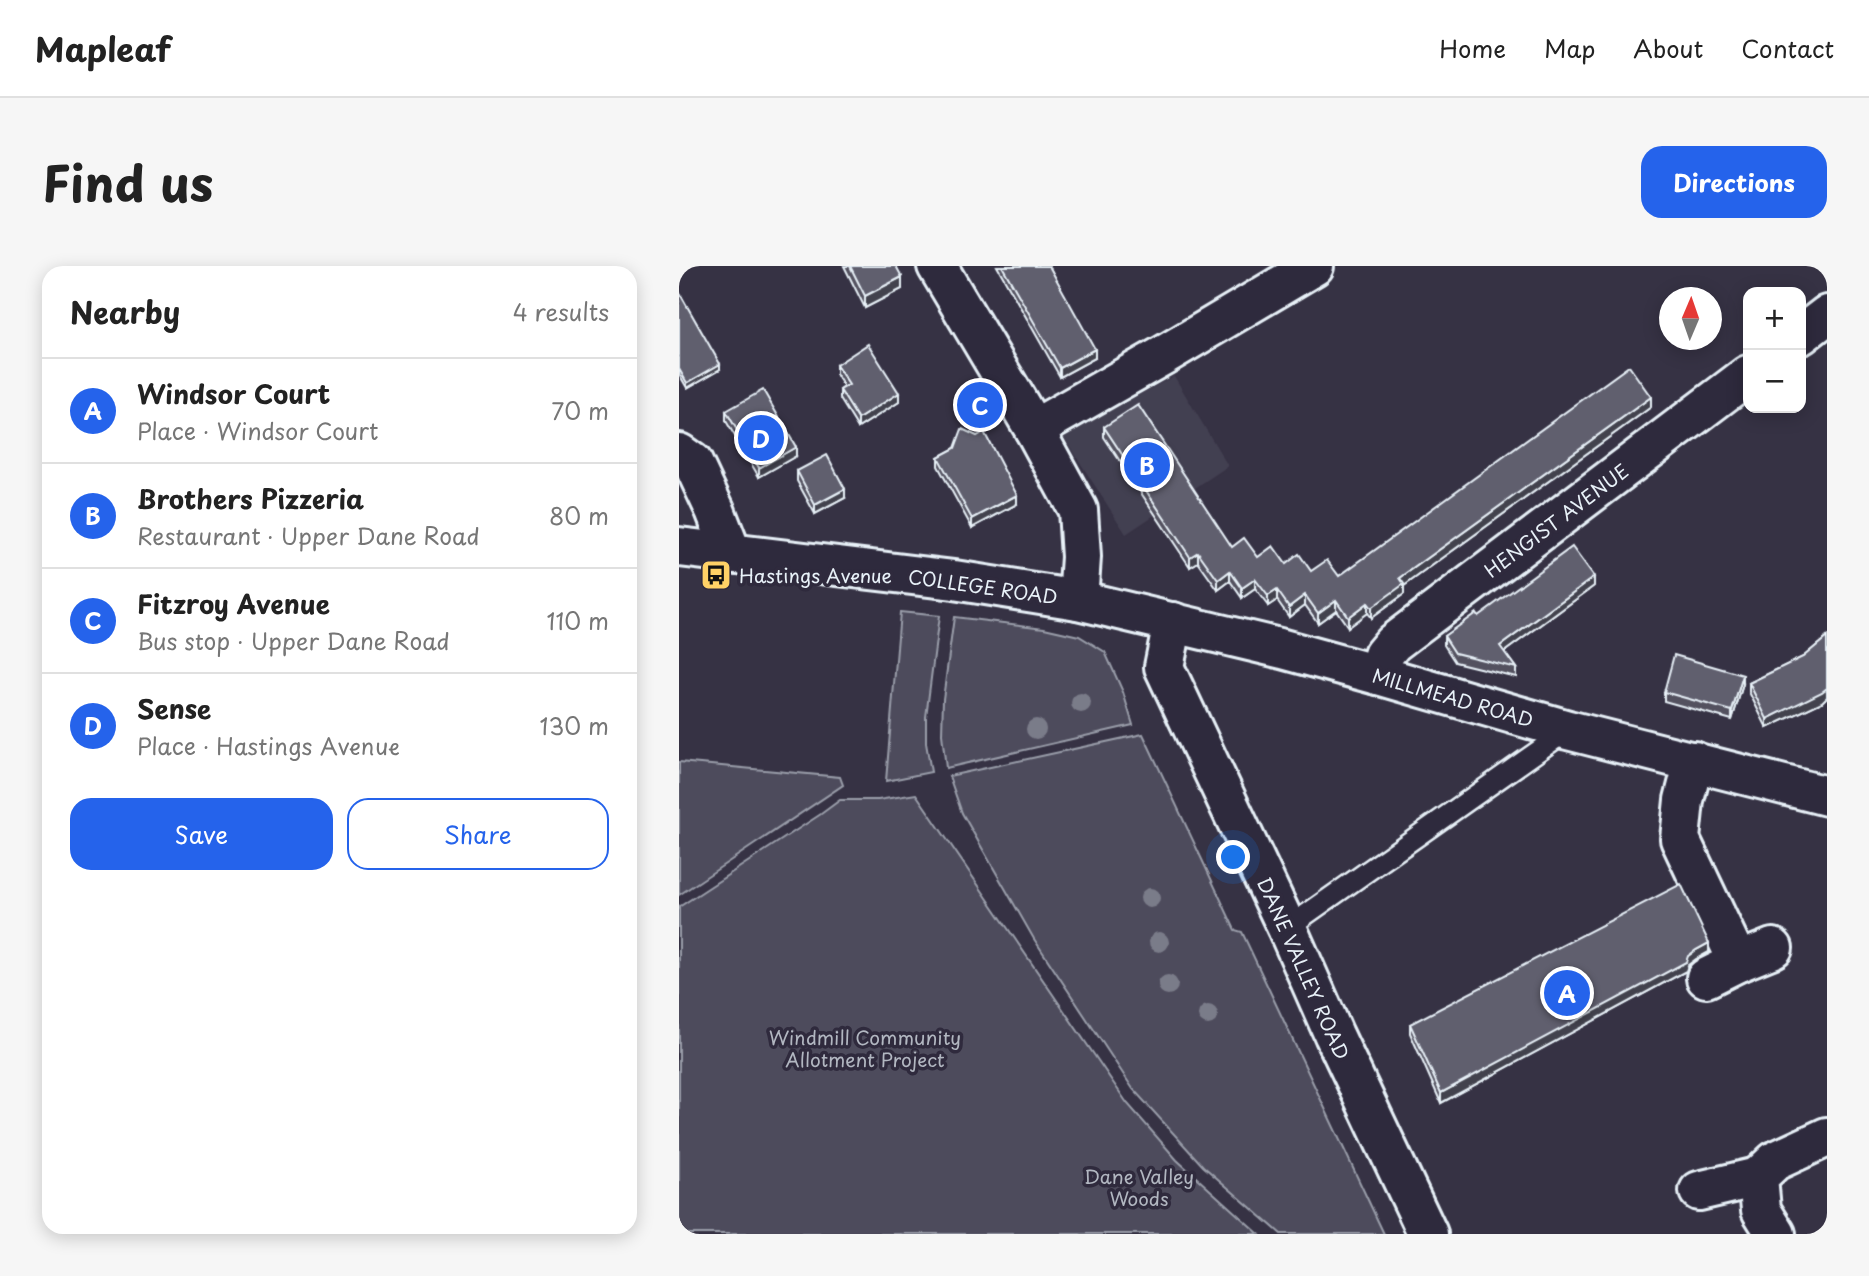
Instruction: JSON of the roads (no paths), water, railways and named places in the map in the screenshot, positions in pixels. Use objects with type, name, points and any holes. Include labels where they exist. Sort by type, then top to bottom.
[{"type":"street","points":[[937,266],[1034,429],[1078,510],[1081,557],[1079,600]]},
{"type":"street","points":[[1034,429],[1314,266]]},
{"type":"street","points":[[1806,331],[1827,315]]},
{"type":"street","name":"HENGIST AVENUE","points":[[1378,675],[1383,655],[1392,643],[1743,379]]},
{"type":"street","points":[[679,453],[693,463],[732,554]]},
{"type":"street","name":"COLLEGE ROAD","points":[[679,547],[954,580],[1079,600]]},
{"type":"street","name":"MILLMEAD ROAD","points":[[1079,600],[1378,675],[1568,730],[1827,796]]},
{"type":"street","name":"DANE VALLEY ROAD","points":[[1173,622],[1164,667],[1428,1234]]},
{"type":"street","points":[[1694,761],[1684,800],[1680,839],[1722,970],[1773,948]]},
{"type":"street","points":[[1699,1191],[1758,1177],[1775,1161],[1827,1137]]},
{"type":"street","points":[[1758,1177],[1761,1210],[1776,1234]]},
{"type":"lane","points":[[1287,928],[1568,730]]},
{"type":"place","name":"Fitzroy Avenue","points":[[980,405]]},
{"type":"place","name":"Sense","points":[[761,438]]},
{"type":"place","name":"Brothers Pizzeria","points":[[1147,465]]},
{"type":"place","name":"Hastings Avenue","points":[[716,575]]},
{"type":"place","name":"Windsor Court","points":[[1567,993]]},
{"type":"park label","name":"Windmill Community Allotment Project","points":[[865,1048]]},
{"type":"park label","name":"Dane Valley Woods","points":[[1139,1187]]}]
